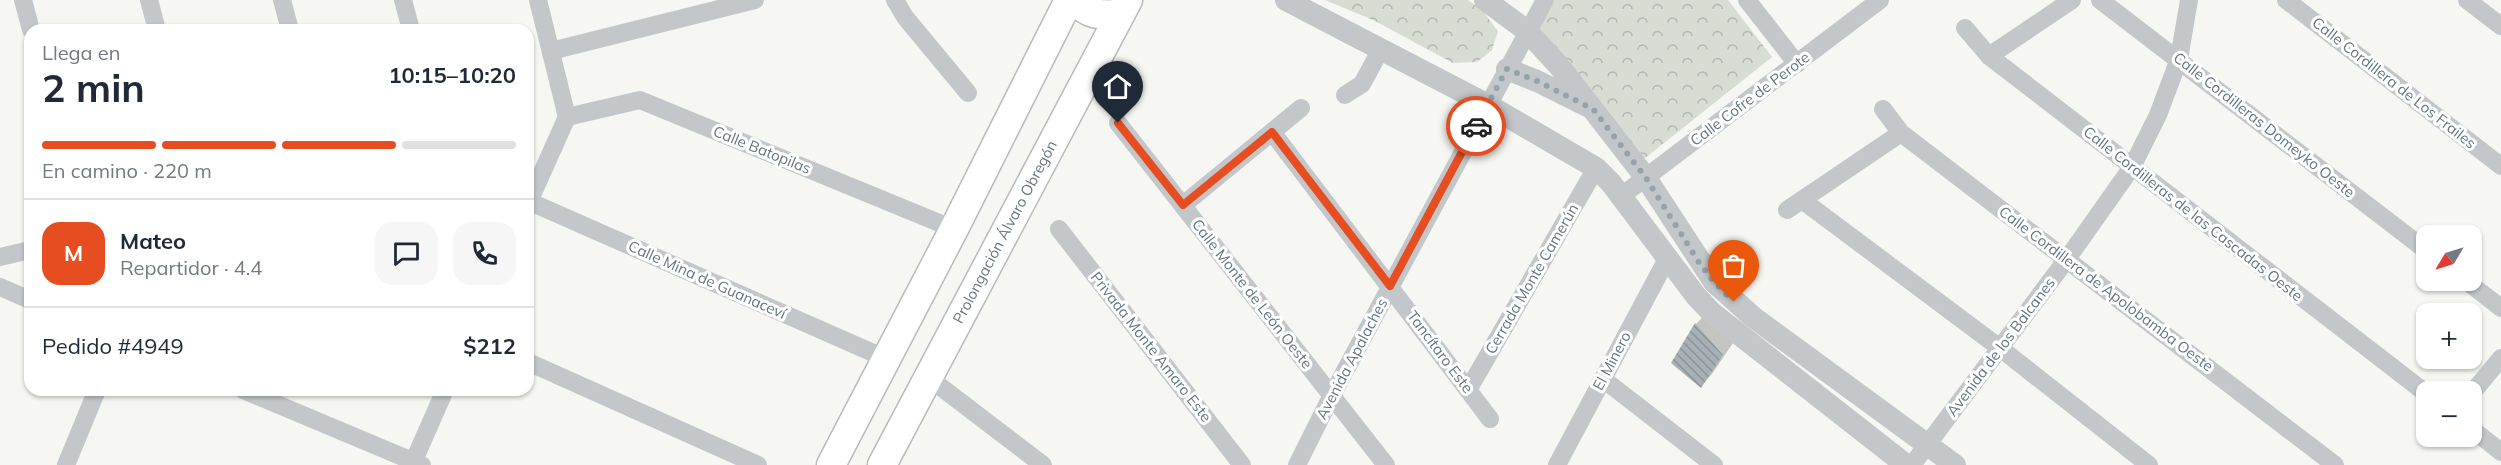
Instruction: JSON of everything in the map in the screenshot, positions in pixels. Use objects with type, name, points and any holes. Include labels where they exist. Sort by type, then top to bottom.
[{"type":"main road","points":[[837,453],[954,229],[1069,0]]},
{"type":"main road","points":[[1076,0],[1079,6],[1094,15],[1124,7]]},
{"type":"main road","name":"Prolongación Álvaro Obregón","points":[[882,465],[1124,7]]},
{"type":"main road","points":[[837,453],[855,437],[864,441],[868,449],[868,465]]},
{"type":"street","points":[[23,0],[29,24]]},
{"type":"street","points":[[149,0],[155,24]]},
{"type":"street","points":[[282,0],[288,24]]},
{"type":"street","points":[[403,0],[409,24]]},
{"type":"street","points":[[534,189],[567,117],[538,0]]},
{"type":"street","points":[[551,51],[755,0]]},
{"type":"street","points":[[895,0],[905,17],[968,93]]},
{"type":"street","points":[[1286,0],[1488,105],[1596,168],[1668,257],[1696,296],[1728,327],[1906,465]]},
{"type":"street","points":[[1485,0],[1527,31],[1560,67],[1646,178],[1700,264],[1734,302],[1955,465]]},
{"type":"street","name":"Avenida Apalaches","points":[[1297,465],[1390,286],[1545,0]]},
{"type":"street","points":[[1747,0],[1797,64]]},
{"type":"street","name":"Calle Cofre de Perote","points":[[1620,197],[1880,0]]},
{"type":"street","points":[[1989,56],[2072,0]]},
{"type":"street","name":"Calle Cordilleras Domeyko Oeste","points":[[2100,0],[2416,243]]},
{"type":"street","name":"Avenida de los Balcanes","points":[[1912,465],[2067,259],[2132,167],[2158,115],[2179,60],[2189,0]]},
{"type":"street","name":"Calle Cordillera de Los Frailes","points":[[2286,0],[2501,166]]},
{"type":"street","points":[[2467,0],[2501,26]]},
{"type":"street","name":"Calle Cordilleras de las Cascadas Oeste","points":[[1965,28],[1989,56],[2416,386]]},
{"type":"street","points":[[1345,95],[1362,84],[1381,49]]},
{"type":"street","points":[[1507,69],[1593,109]]},
{"type":"street","name":"Calle Batopilas","points":[[567,117],[640,100],[954,229]]},
{"type":"street","points":[[1183,205],[1301,108]]},
{"type":"street","name":"Calle Cordillera de Apolobamba Oeste","points":[[1883,109],[1901,133],[2335,465]]},
{"type":"street","name":"Calle Monte de León Oeste","points":[[1118,123],[1386,465]]},
{"type":"street","name":"Tancítaro Este","points":[[1272,132],[1490,418]]},
{"type":"street","points":[[1901,133],[1795,205],[2000,348],[2149,465]]},
{"type":"street","name":"Cerrada Monte Camerún","points":[[1468,390],[1596,168]]},
{"type":"street","name":"Calle Mina de Guanaceví","points":[[534,205],[887,359]]},
{"type":"street","name":"Privada Monte Amaro Este","points":[[1059,229],[1242,465]]},
{"type":"street","points":[[0,257],[24,251]]},
{"type":"street","name":"El Minero","points":[[1557,465],[1668,257]]},
{"type":"street","points":[[0,287],[24,297]]},
{"type":"street","points":[[2479,291],[2501,308]]},
{"type":"street","points":[[2482,381],[2501,358]]},
{"type":"street","points":[[534,365],[758,465]]},
{"type":"street","points":[[929,378],[1043,465]]},
{"type":"street","points":[[1603,379],[1714,465]]},
{"type":"street","points":[[66,465],[95,396]]},
{"type":"street","points":[[257,396],[416,464],[443,396]]},
{"type":"street","points":[[2482,437],[2501,452]]},
{"type":"green space","points":[[1325,0],[1468,0],[1482,10],[1498,31],[1492,50],[1477,62],[1453,63],[1373,20]]},
{"type":"green space","points":[[1552,0],[1728,0],[1772,57],[1644,159],[1535,27]]},
{"type":"building","points":[[1695,323],[1723,355],[1701,388],[1671,363]]},
{"type":"way so far","points":[[1476,126],[1507,69],[1593,109],[1646,178],[1700,264],[1734,302]]},
{"type":"route","points":[[1118,123],[1183,205],[1272,132],[1390,286],[1476,126]]}]
